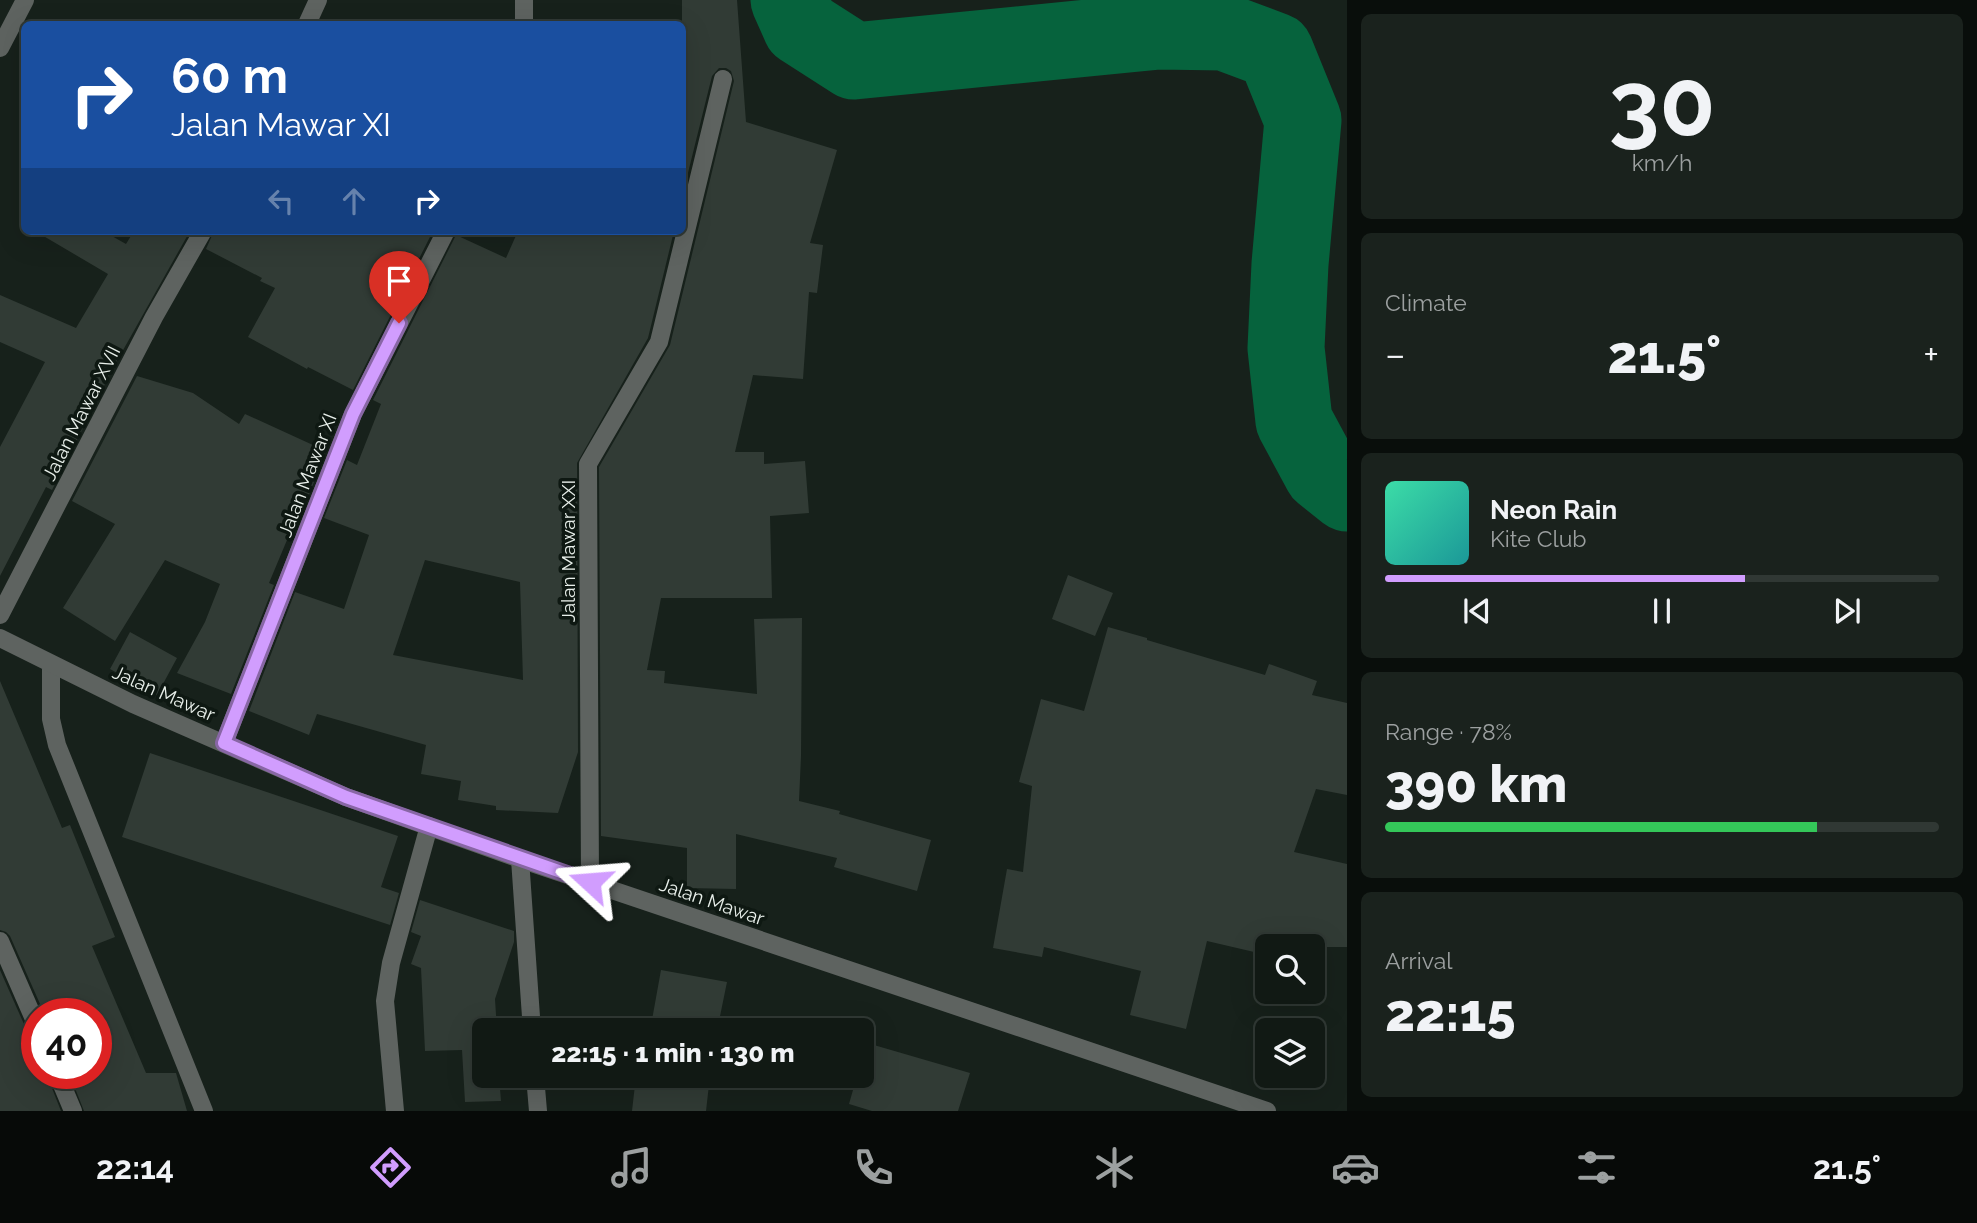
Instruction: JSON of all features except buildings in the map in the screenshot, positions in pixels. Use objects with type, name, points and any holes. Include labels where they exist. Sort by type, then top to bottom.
[{"type":"street","points":[[0,48],[25,0]]},
{"type":"street","points":[[308,21],[318,0]]},
{"type":"street","points":[[524,0],[524,21]]},
{"type":"street","name":"Jalan Mawar XXI","points":[[686,231],[723,79]]},
{"type":"street","name":"Jalan Mawar XVII","points":[[0,615],[154,317],[201,235]]},
{"type":"street","name":"Jalan Mawar XI","points":[[224,743],[353,414],[444,235]]},
{"type":"street","name":"Jalan Mawar XXI","points":[[590,882],[588,464],[659,342],[685,235]]},
{"type":"street","name":"Jalan Mawar","points":[[0,638],[133,705],[346,797],[520,859],[1267,1111]]},
{"type":"street","points":[[51,664],[51,719],[57,746],[204,1111]]},
{"type":"street","points":[[395,1111],[385,1001],[391,962],[429,826]]},
{"type":"street","points":[[520,859],[531,1018]]},
{"type":"street","points":[[0,941],[25,998]]},
{"type":"street","points":[[536,1088],[538,1111]]},
{"type":"street","points":[[64,1089],[73,1111]]},
{"type":"waterway","points":[[789,0],[801,27],[854,61],[1159,31],[1224,32],[1275,51],[1303,120],[1290,264],[1286,348],[1294,421],[1322,473],[1347,493]]},
{"type":"route","points":[[399,323],[353,414],[224,743],[346,797],[590,882]]}]
